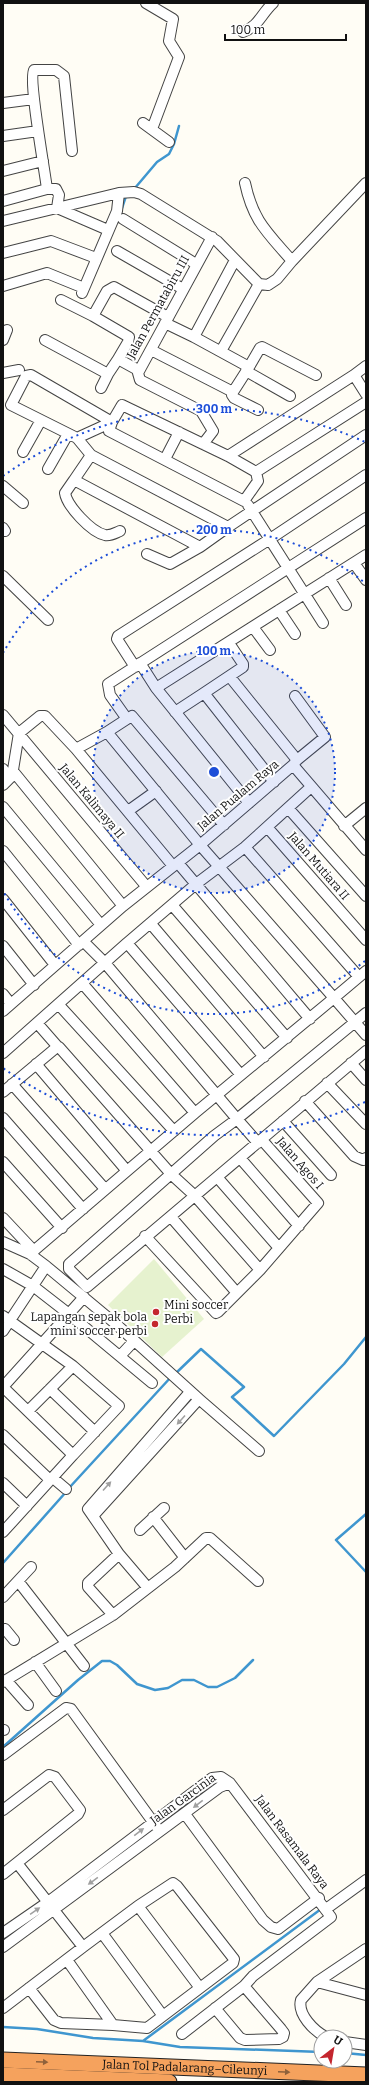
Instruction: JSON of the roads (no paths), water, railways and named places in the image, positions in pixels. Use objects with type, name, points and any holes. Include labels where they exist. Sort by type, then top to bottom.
[{"type":"highway","name":"Jalan Tol Padalarang–Cileunyi","points":[[3,2060],[366,2075]]},
{"type":"highway","name":"Jalan Tol Padalarang–Cileunyi","points":[[3,2075],[169,2082]]},
{"type":"street","points":[[146,3],[173,19],[169,41],[178,57],[152,129]]},
{"type":"street","points":[[243,32],[254,28],[262,15],[273,3]]},
{"type":"street","points":[[47,189],[34,99],[32,74],[34,70],[56,70],[63,74],[72,152]]},
{"type":"street","points":[[3,104],[34,99]]},
{"type":"street","points":[[143,124],[169,142]]},
{"type":"street","points":[[3,136],[38,131]]},
{"type":"street","points":[[3,171],[43,161]]},
{"type":"street","points":[[3,220],[120,192],[134,192],[141,194],[212,237],[223,246],[259,284],[268,285],[273,283],[366,182]]},
{"type":"street","points":[[245,183],[254,215],[279,248],[292,261]]},
{"type":"street","points":[[3,201],[47,189],[56,189],[59,195],[58,208]]},
{"type":"street","points":[[3,286],[47,273],[83,291],[117,211],[120,192]]},
{"type":"street","points":[[58,208],[108,230]]},
{"type":"street","points":[[123,219],[196,264]]},
{"type":"street","name":"Jalan Permatabiru III","points":[[203,444],[213,430],[204,414],[140,380],[138,370],[151,350],[196,264],[212,237]]},
{"type":"street","points":[[3,253],[52,241],[96,258]]},
{"type":"street","points":[[117,251],[183,289]]},
{"type":"street","points":[[194,337],[235,260]]},
{"type":"street","points":[[221,351],[259,284]]},
{"type":"street","points":[[93,316],[107,291],[114,287],[194,337],[221,351],[290,396]]},
{"type":"street","points":[[61,300],[93,316],[129,337],[128,342],[101,388]]},
{"type":"street","points":[[45,340],[108,374]]},
{"type":"street","points":[[258,410],[234,398],[232,395],[260,348],[262,347],[316,375]]},
{"type":"street","points":[[151,350],[233,392]]},
{"type":"street","points":[[118,359],[138,370]]},
{"type":"street","points":[[228,456],[366,366]]},
{"type":"street","points":[[3,373],[19,370]]},
{"type":"street","points":[[112,422],[31,375],[26,376],[7,403],[73,436],[91,455],[228,527]]},
{"type":"street","points":[[354,375],[366,394]]},
{"type":"street","points":[[256,472],[366,402]]},
{"type":"street","points":[[244,501],[258,481],[256,472],[228,456],[122,405],[112,422],[109,431],[244,501],[253,510],[322,623]]},
{"type":"street","points":[[23,452],[41,420]]},
{"type":"street","points":[[48,469],[73,436],[112,422]]},
{"type":"street","points":[[165,459],[179,432]]},
{"type":"street","points":[[147,554],[170,564],[200,547],[366,435]]},
{"type":"street","points":[[91,455],[65,493],[66,498],[72,509],[88,524],[104,535],[110,536],[120,531]]},
{"type":"street","points":[[249,803],[137,665],[117,639],[118,636],[270,539],[366,475]]},
{"type":"street","points":[[74,480],[200,547]]},
{"type":"street","points":[[3,486],[23,503]]},
{"type":"street","points":[[224,825],[110,695],[108,684],[287,567],[366,518]]},
{"type":"street","points":[[156,688],[366,555]]},
{"type":"street","points":[[354,563],[366,580]]},
{"type":"street","points":[[3,576],[48,620]]},
{"type":"street","points":[[329,578],[346,604]]},
{"type":"street","points":[[279,610],[295,634]]},
{"type":"street","points":[[253,627],[270,650]]},
{"type":"street","points":[[175,712],[230,677],[244,666],[229,643]]},
{"type":"street","points":[[230,677],[295,762],[311,787],[366,849]]},
{"type":"street","points":[[204,693],[274,782]]},
{"type":"street","name":"Jalan Pualam Raya","points":[[3,1011],[146,886],[224,825],[325,736],[295,696]]},
{"type":"street","name":"Jalan Kalimaya II","points":[[3,714],[146,886]]},
{"type":"street","points":[[123,906],[7,776],[19,733],[40,716],[45,716],[76,749],[128,811],[196,884],[310,1019]]},
{"type":"street","points":[[76,749],[130,718]]},
{"type":"street","points":[[107,732],[200,845],[366,1035]]},
{"type":"street","points":[[3,1053],[60,1005],[104,962],[173,906],[218,866],[245,847],[311,787]]},
{"type":"street","points":[[128,811],[156,791]]},
{"type":"street","points":[[3,807],[101,925]]},
{"type":"street","points":[[288,808],[366,896]]},
{"type":"street","points":[[344,826],[366,808]]},
{"type":"street","name":"Jalan Mutiara II","points":[[267,827],[366,940]]},
{"type":"street","points":[[32,1253],[149,1151],[363,974],[245,847]]},
{"type":"street","name":"Jalan Agos I","points":[[3,852],[81,943],[104,962],[218,1094],[237,1119],[260,1141],[318,1203],[299,1226]]},
{"type":"street","points":[[3,898],[55,965]]},
{"type":"street","points":[[173,906],[287,1038]]},
{"type":"street","points":[[151,924],[264,1057]]},
{"type":"street","points":[[127,944],[241,1075]]},
{"type":"street","points":[[3,946],[34,985]]},
{"type":"street","points":[[82,983],[195,1113]]},
{"type":"street","points":[[3,994],[11,1004]]},
{"type":"street","points":[[60,1005],[174,1131]]},
{"type":"street","points":[[366,1013],[237,1119],[214,1136],[69,1264],[68,1267],[87,1287],[260,1141],[305,1101],[366,1051]]},
{"type":"street","points":[[37,1023],[149,1151],[194,1196],[260,1270]]},
{"type":"street","points":[[3,1092],[58,1047]]},
{"type":"street","points":[[351,1063],[366,1080]]},
{"type":"street","points":[[36,1064],[127,1171]]},
{"type":"street","points":[[327,1083],[366,1124]]},
{"type":"street","points":[[12,1084],[105,1189]]},
{"type":"street","points":[[305,1101],[354,1156],[362,1160],[366,1158]]},
{"type":"street","points":[[3,1118],[83,1209]]},
{"type":"street","points":[[283,1121],[331,1175]]},
{"type":"street","points":[[146,1236],[216,1313],[260,1270],[299,1226],[240,1158]]},
{"type":"street","points":[[3,1162],[62,1228]]},
{"type":"street","points":[[217,1177],[279,1248]]},
{"type":"street","points":[[171,1216],[237,1293]]},
{"type":"street","points":[[3,1218],[32,1253],[46,1266],[84,1297],[171,1373],[190,1392],[259,1451]]},
{"type":"street","points":[[3,1242],[32,1253]]},
{"type":"street","points":[[3,1331],[7,1318],[33,1286],[46,1266]]},
{"type":"street","points":[[3,1269],[33,1286],[152,1383]]},
{"type":"street","points":[[73,1455],[29,1410],[3,1387],[44,1344],[84,1297]]},
{"type":"street","points":[[3,1532],[95,1432],[122,1409],[73,1366],[7,1318]]},
{"type":"street","points":[[120,1356],[134,1341]]},
{"type":"street","points":[[29,1410],[73,1366]]},
{"type":"street","points":[[50,1389],[95,1432]]},
{"type":"street","points":[[148,1588],[119,1554],[88,1508],[190,1392]]},
{"type":"street","points":[[93,1516],[199,1399]]},
{"type":"street","points":[[3,1435],[66,1490]]},
{"type":"street","points":[[3,1484],[27,1506]]},
{"type":"street","points":[[140,1530],[164,1508]]},
{"type":"street","points":[[153,1518],[185,1558]]},
{"type":"street","points":[[28,1705],[5,1681],[113,1615],[185,1558],[204,1539],[210,1538],[258,1581]]},
{"type":"street","points":[[113,1615],[88,1587],[88,1583],[119,1554]]},
{"type":"street","points":[[3,1597],[32,1567]]},
{"type":"street","points":[[18,1581],[84,1666]]},
{"type":"street","points":[[4,1629],[14,1640]]},
{"type":"street","points":[[35,1662],[56,1691]]},
{"type":"street","points":[[3,1755],[66,1708],[71,1709],[160,1832]]},
{"type":"street","points":[[3,1810],[49,1775],[55,1777],[80,1810],[78,1814],[3,1874]]},
{"type":"street","name":"Jalan Garcinia","points":[[3,1947],[152,1822],[212,1778],[221,1777],[230,1783]]},
{"type":"street","name":"Jalan Garcinia","points":[[3,1933],[51,1906],[160,1832],[220,1787],[230,1783]]},
{"type":"street","name":"Jalan Rasamala Raya","points":[[230,1783],[324,1906]]},
{"type":"street","points":[[185,1814],[267,1924],[271,1927],[278,1929],[324,1906],[366,1880]]},
{"type":"street","points":[[17,1863],[83,1947]]},
{"type":"street","points":[[3,2008],[29,1988],[67,1960],[83,1947],[138,1906],[173,1883],[177,1886],[234,1960],[147,2028],[113,2024],[61,2022],[54,2020],[29,1988]]},
{"type":"street","points":[[138,1906],[200,1988]]},
{"type":"street","points":[[182,2034],[244,1986],[324,1906]]},
{"type":"street","points":[[102,1933],[163,2016]]},
{"type":"street","points":[[314,2029],[301,2011],[299,2004],[304,1996],[318,1982],[366,1950]]},
{"type":"street","points":[[67,1960],[113,2024]]},
{"type":"street","points":[[318,1982],[366,1995]]},
{"type":"street","points":[[215,2008],[237,2035],[245,2040],[279,2039],[283,2037],[284,2033],[281,2029],[244,1986]]},
{"type":"street","points":[[353,2043],[366,2045]]},
{"type":"waterway","points":[[135,188],[157,162],[169,154],[174,144],[179,126]]},
{"type":"waterway","points":[[122,208],[126,196]]},
{"type":"waterway","points":[[175,1374],[201,1349],[244,1387],[232,1397],[274,1436],[344,1364],[366,1337]]},
{"type":"waterway","points":[[69,1488],[171,1377]]},
{"type":"waterway","points":[[3,1563],[66,1492]]},
{"type":"waterway","points":[[366,1514],[336,1540],[366,1572]]},
{"type":"waterway","points":[[3,1747],[78,1680],[102,1661],[110,1661],[117,1665],[137,1684],[155,1690],[168,1688],[182,1680],[194,1680],[208,1687],[217,1687],[235,1678],[253,1660]]},
{"type":"waterway","points":[[143,2041],[321,1909]]},
{"type":"waterway","points":[[3,2027],[37,2029],[93,2038],[143,2041],[180,2047],[313,2052]]},
{"type":"waterway","points":[[353,2054],[366,2055]]},
{"type":"place","name":"Mini soccer Perbi","points":[[156,1312]]},
{"type":"place","name":"Lapangan sepak bola mini soccer perbi","points":[[155,1324]]}]
